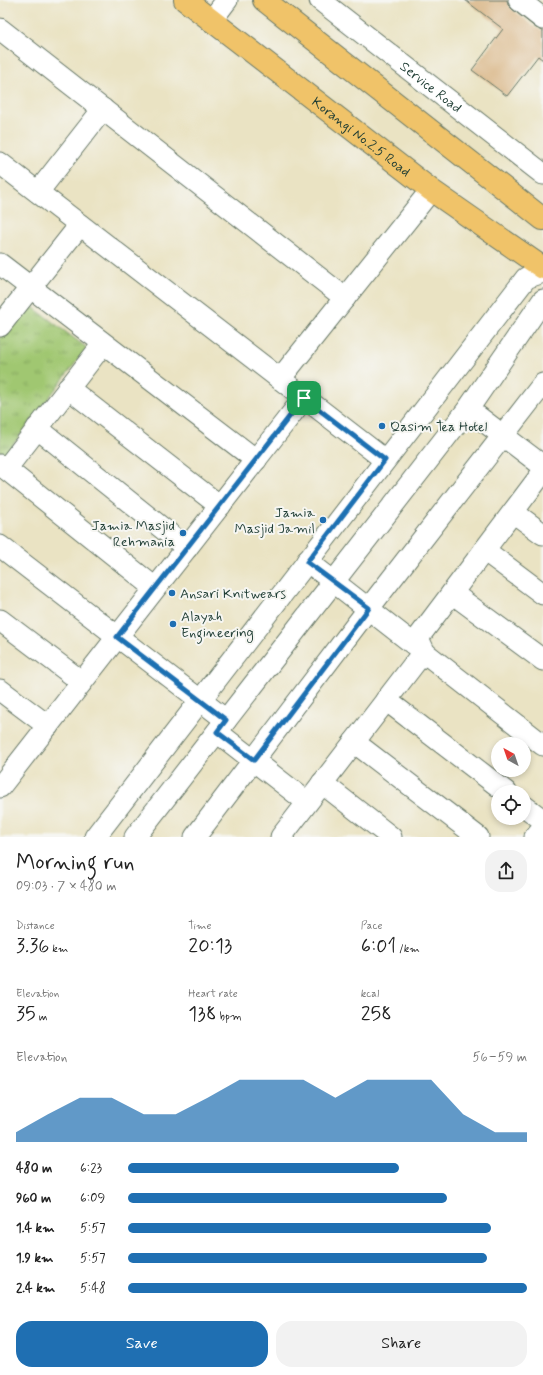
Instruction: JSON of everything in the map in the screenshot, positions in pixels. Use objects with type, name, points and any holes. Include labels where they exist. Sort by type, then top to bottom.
[{"type":"main road","name":"Korangi No.2.5 Road","points":[[185,0],[431,190],[543,268]]},
{"type":"main road","points":[[264,0],[543,219]]},
{"type":"street","points":[[211,21],[227,0]]},
{"type":"street","name":"Service Road","points":[[320,0],[543,174]]},
{"type":"street","points":[[522,1],[543,19]]},
{"type":"street","points":[[0,29],[345,298]]},
{"type":"street","points":[[38,192],[103,110]]},
{"type":"street","points":[[0,163],[385,460]]},
{"type":"street","points":[[280,379],[431,190]]},
{"type":"street","points":[[0,326],[80,225]]},
{"type":"street","points":[[0,264],[256,460]]},
{"type":"street","points":[[95,837],[526,278],[543,272]]},
{"type":"street","points":[[135,837],[468,409],[543,300]]},
{"type":"street","points":[[103,344],[37,428],[3,467],[155,588]]},
{"type":"street","points":[[195,837],[369,608],[543,384]]},
{"type":"street","points":[[68,388],[220,506]]},
{"type":"street","points":[[0,787],[7,763],[48,726],[304,398]]},
{"type":"street","points":[[468,409],[543,466]]},
{"type":"street","points":[[37,428],[187,548]]},
{"type":"street","points":[[424,652],[418,638],[543,472]]},
{"type":"street","points":[[513,512],[543,534]]},
{"type":"street","points":[[0,546],[200,700],[221,726],[254,760],[307,802]]},
{"type":"street","points":[[484,550],[543,594]]},
{"type":"street","points":[[307,562],[369,608],[543,745]]},
{"type":"street","points":[[452,593],[543,660]]},
{"type":"street","points":[[0,620],[82,682]]},
{"type":"street","points":[[289,834],[307,802],[424,652]]},
{"type":"street","points":[[0,690],[48,726]]},
{"type":"street","points":[[386,700],[497,785]]},
{"type":"street","points":[[354,742],[478,837]]},
{"type":"street","points":[[322,783],[391,837]]},
{"type":"street","points":[[531,811],[543,820]]},
{"type":"street","points":[[536,837],[543,827]]},
{"type":"green space","points":[[26,302],[87,348],[2,459],[0,458],[0,336]]},
{"type":"building","points":[[465,0],[507,0],[508,5],[512,9],[536,28],[543,31],[543,60],[538,56],[507,96],[472,70],[503,29]]},
{"type":"place","name":"Qasim Tea Hotel","points":[[382,426]]},
{"type":"place","name":"Jamia Masjid Jamil","points":[[323,520]]},
{"type":"place","name":"Jamia Masjid Rehmania","points":[[183,533]]},
{"type":"place","name":"Ansari Knitwears","points":[[172,593]]},
{"type":"place","name":"Alayah Engineering","points":[[173,624]]},
{"type":"route","points":[[304,398],[385,460],[307,562],[369,608],[254,760],[217,732],[226,720],[117,637],[304,398]]}]
